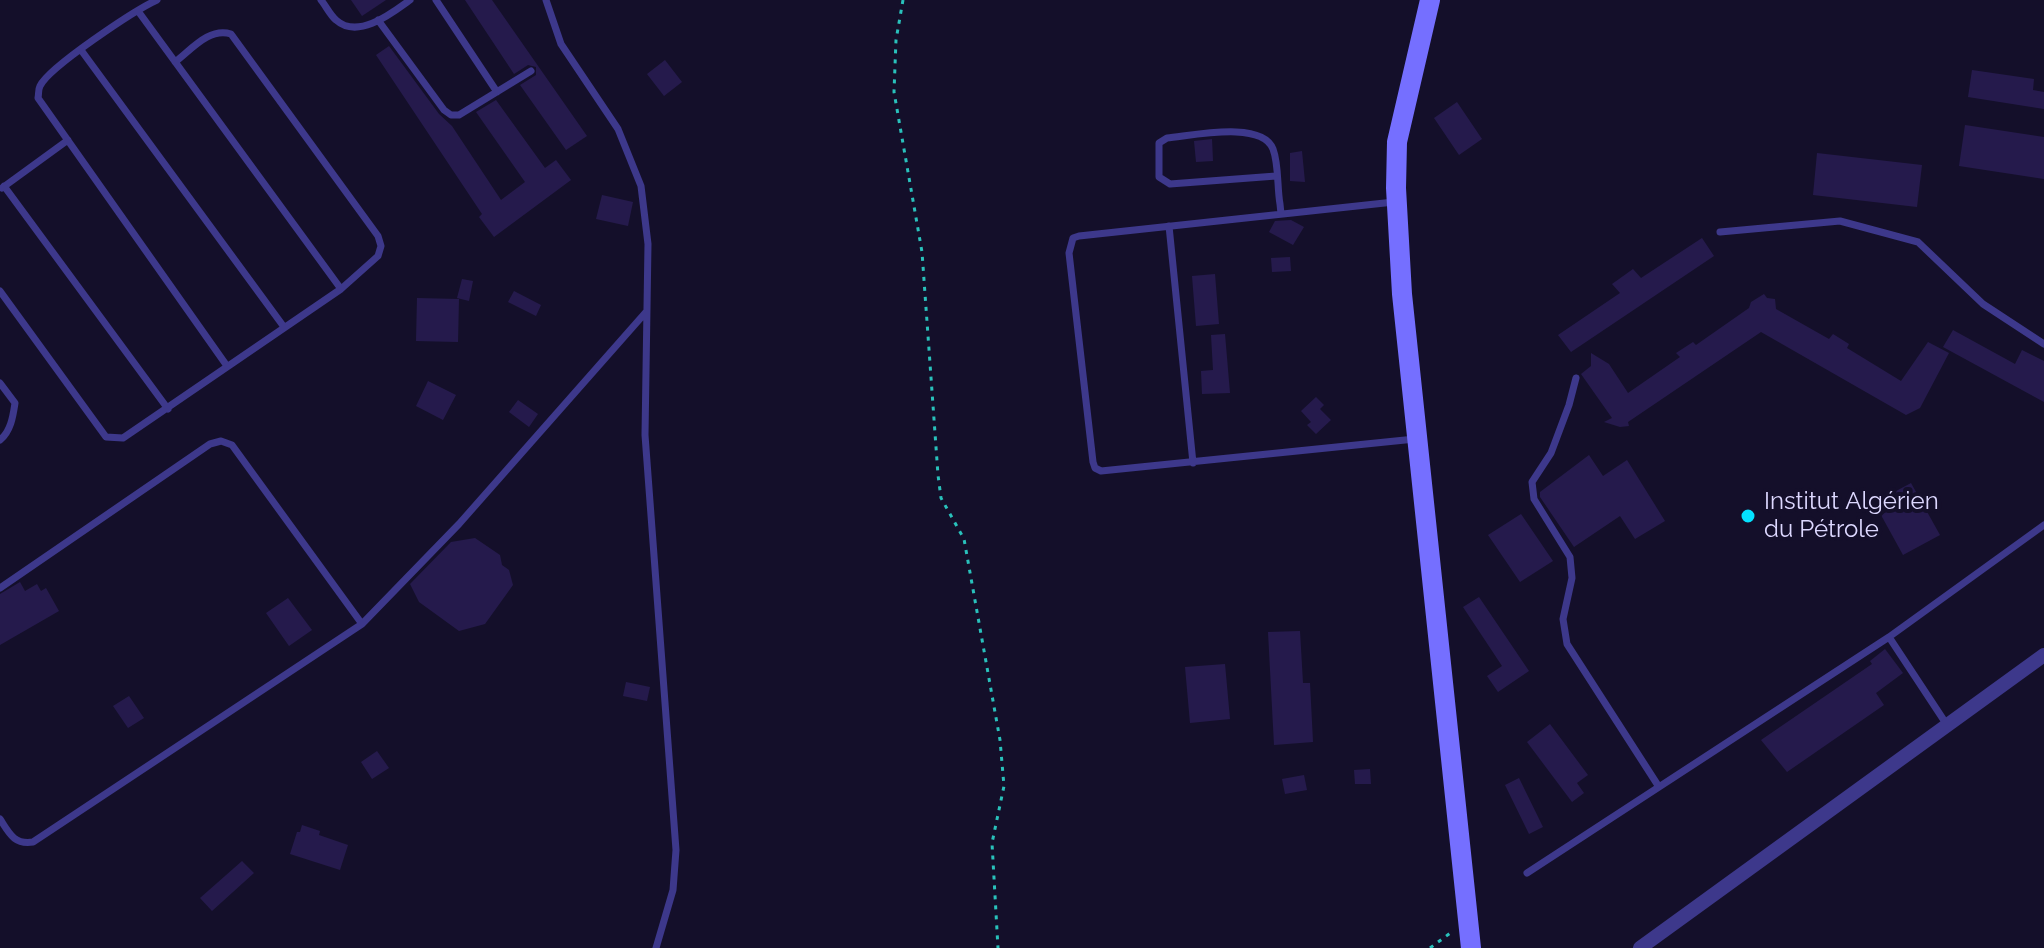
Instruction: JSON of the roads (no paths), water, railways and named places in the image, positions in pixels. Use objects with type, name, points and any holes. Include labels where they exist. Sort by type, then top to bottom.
[{"type":"main road","points":[[1430,0],[1397,142],[1397,202],[1402,294],[1471,948]]},
{"type":"street","points":[[1640,948],[2044,655]]},
{"type":"lane","points":[[157,0],[81,50],[46,78],[39,88],[38,98],[227,366]]},
{"type":"lane","points":[[321,0],[338,22],[356,27],[378,20],[410,0]]},
{"type":"lane","points":[[436,0],[497,92]]},
{"type":"lane","points":[[546,0],[561,44],[618,129],[641,186],[648,244],[645,435],[676,850],[673,890],[656,948]]},
{"type":"lane","points":[[138,11],[341,289]]},
{"type":"lane","points":[[378,20],[444,110],[451,115],[459,115],[531,71]]},
{"type":"lane","points":[[0,291],[106,437],[123,438],[341,289],[378,256],[381,246],[378,236],[231,34],[211,34],[175,62]]},
{"type":"lane","points":[[81,50],[284,327]]},
{"type":"lane","points":[[1276,176],[1170,184],[1159,177],[1159,143],[1167,138],[1247,132],[1259,136],[1273,149],[1281,214]]},
{"type":"lane","points":[[68,140],[2,188],[168,409]]},
{"type":"lane","points":[[1397,202],[1079,236],[1073,238],[1069,253],[1095,468],[1108,472],[1418,439]]},
{"type":"lane","points":[[1720,232],[1840,221],[1918,242],[1983,304],[2044,344]]},
{"type":"lane","points":[[1169,226],[1193,463]]},
{"type":"lane","points":[[0,819],[14,839],[23,844],[33,842],[362,624],[459,524],[647,312]]},
{"type":"lane","points":[[1576,378],[1551,453],[1531,488],[1534,499],[1570,557],[1572,578],[1563,619],[1567,644],[1659,787]]},
{"type":"lane","points":[[0,383],[15,403],[12,419],[0,440]]},
{"type":"lane","points":[[0,588],[210,444],[221,441],[232,445],[362,624]]},
{"type":"lane","points":[[1527,873],[1889,637],[2044,525]]},
{"type":"lane","points":[[1889,637],[1947,725]]},
{"type":"place","name":"Institut Algérien du Pétrole","points":[[1748,516]]}]
